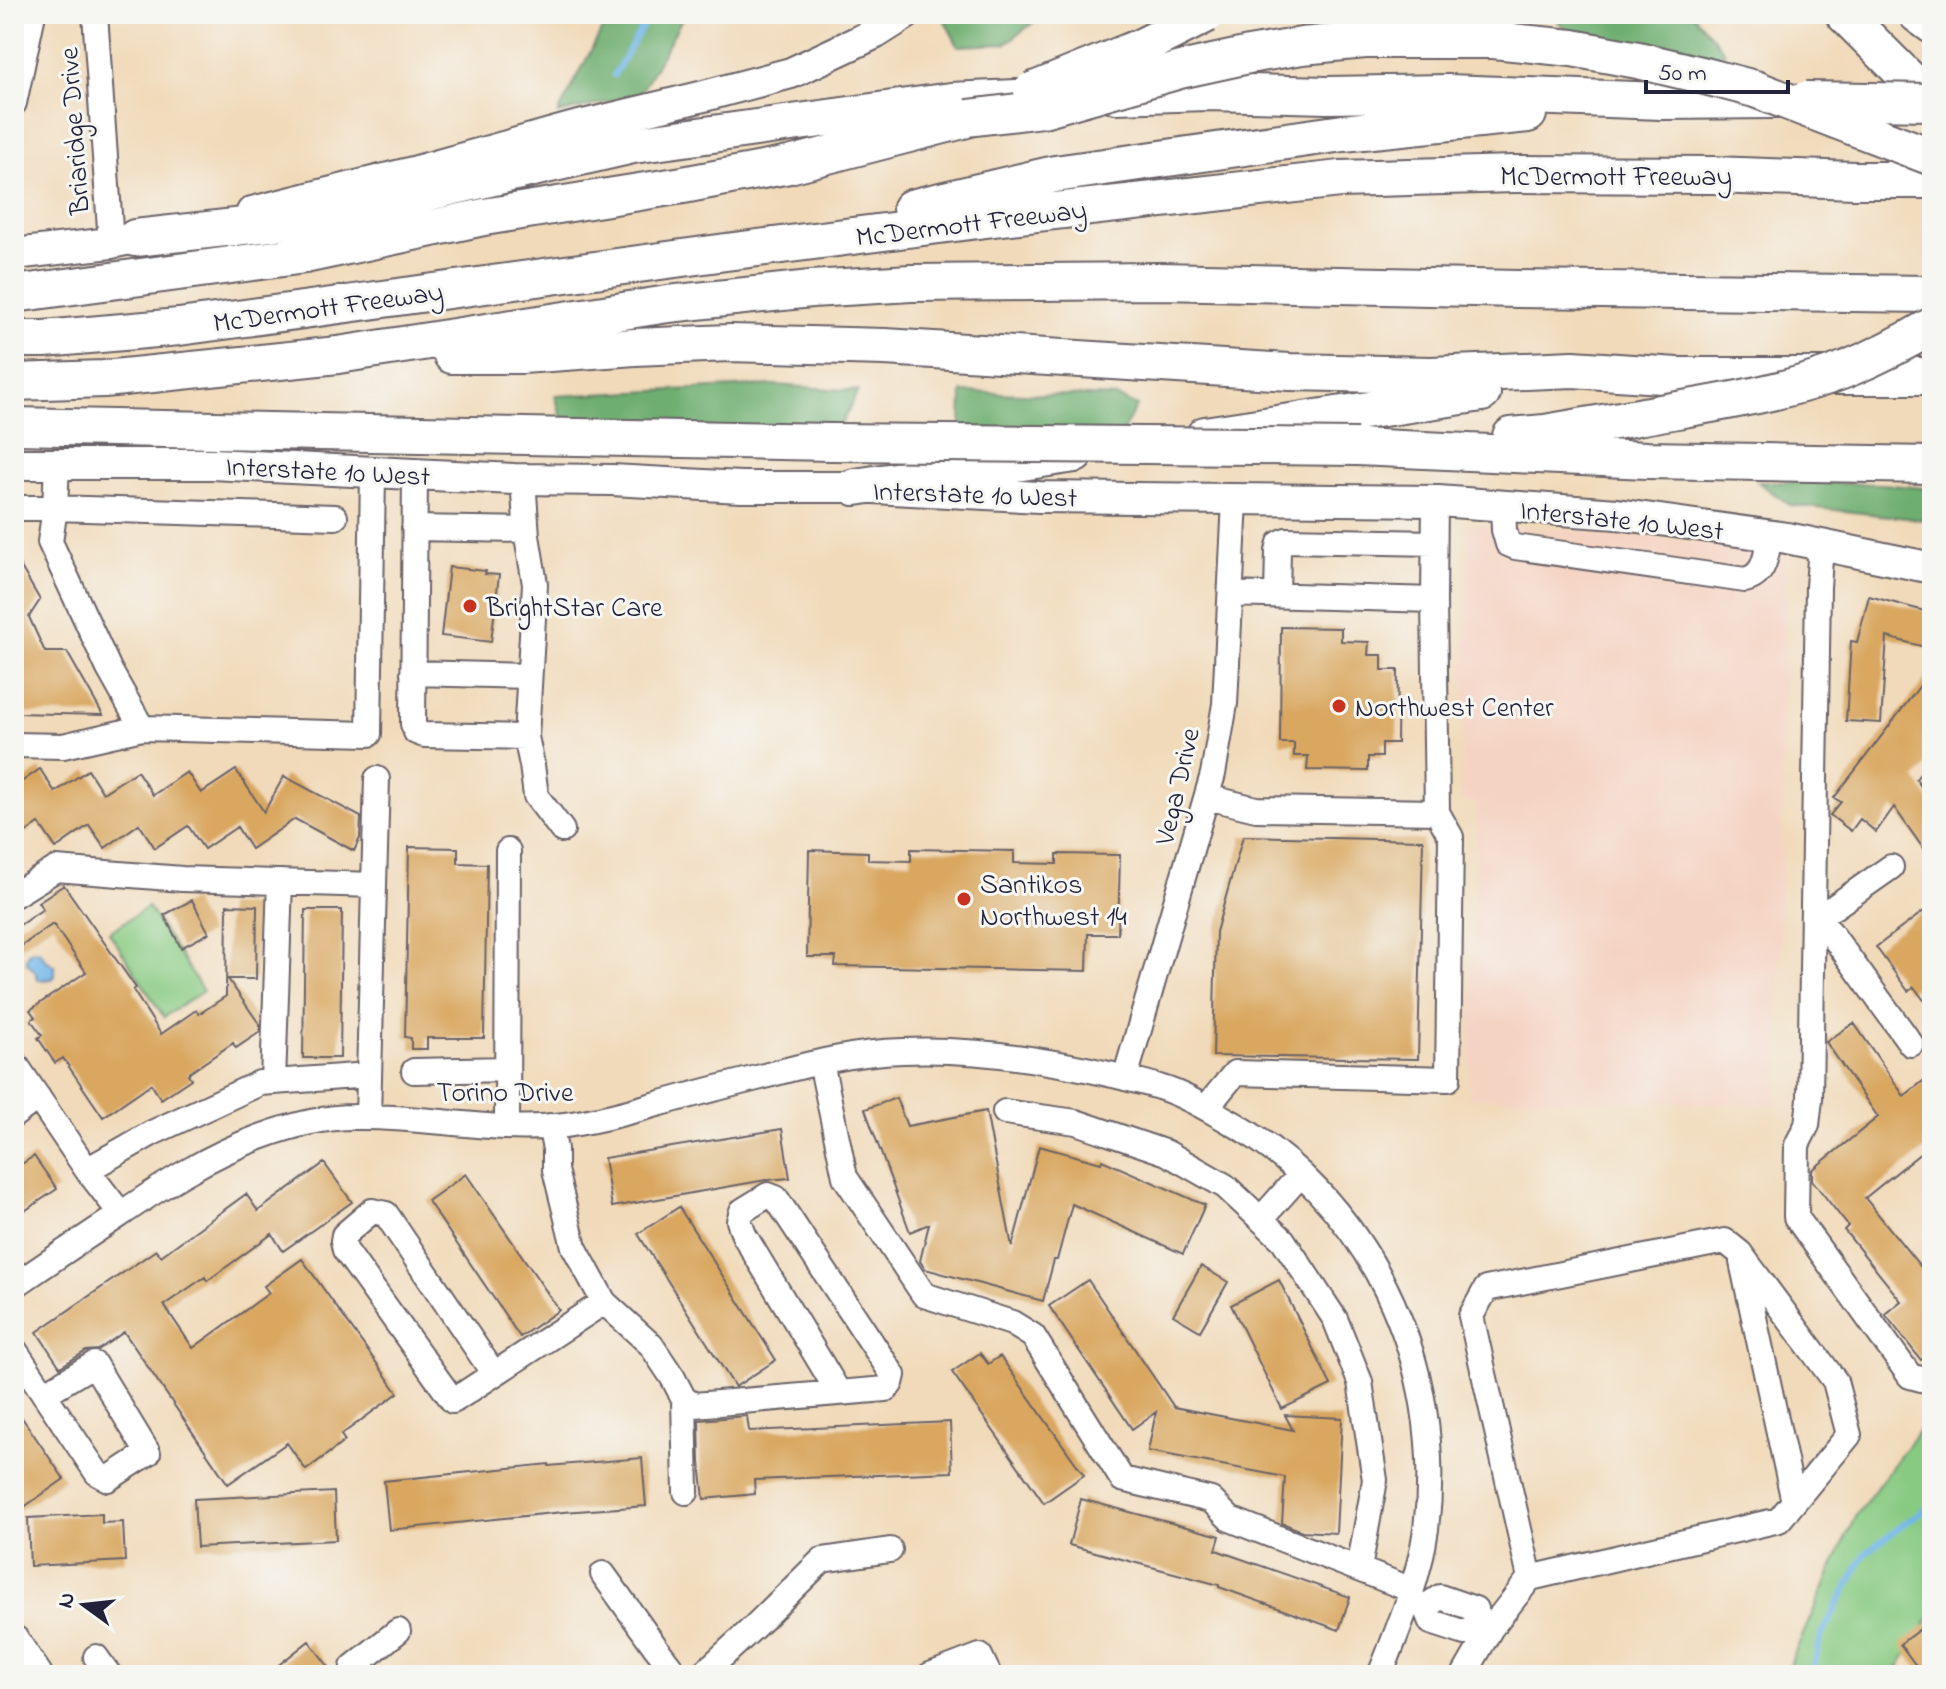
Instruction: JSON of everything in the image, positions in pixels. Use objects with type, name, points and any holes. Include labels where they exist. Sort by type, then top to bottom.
[{"type":"highway","points":[[14,294],[305,255],[484,217],[789,165],[968,118],[1143,46],[1207,14]]},
{"type":"highway","points":[[1917,14],[1932,25]]},
{"type":"highway","points":[[1845,15],[1932,102]]},
{"type":"highway","points":[[968,118],[1043,109],[1180,70],[1302,46],[1365,40],[1493,40],[1638,60],[1755,89],[1932,157]]},
{"type":"highway","points":[[123,241],[315,218],[633,145],[951,101],[1206,92],[1327,95],[1448,93],[1661,101],[1932,102]]},
{"type":"highway","points":[[726,252],[1055,174],[1343,133],[1661,101]]},
{"type":"highway","name":"McDermott Freeway","points":[[14,339],[179,327],[726,252],[1340,179],[1529,174],[1932,180]]},
{"type":"highway","name":"McDermott Freeway","points":[[14,382],[104,379],[338,355],[668,304],[811,289],[911,283],[1161,281],[1932,294]]},
{"type":"highway","points":[[1357,447],[1545,433],[1717,403],[1848,369],[1932,326]]},
{"type":"highway","points":[[338,355],[522,355],[729,343],[885,347],[1290,372],[1431,375],[1573,369],[1677,376],[1932,376]]},
{"type":"highway","points":[[855,487],[1503,390],[1677,376]]},
{"type":"highway","points":[[14,426],[831,442],[1357,447],[1647,460],[1932,465]]},
{"type":"main road","points":[[14,254],[123,241],[212,222],[791,73],[876,33],[906,14]]},
{"type":"main road","name":"Interstate 10 West","points":[[14,464],[212,464],[741,487],[855,487],[1039,497],[1435,501],[1617,514],[1770,536],[1932,568]]},
{"type":"main road","points":[[14,1641],[37,1675]]},
{"type":"street","points":[[14,103],[33,14]]},
{"type":"street","name":"Briaridge Drive","points":[[95,14],[123,241]]},
{"type":"street","points":[[57,464],[50,542],[109,669],[142,728]]},
{"type":"street","points":[[14,745],[63,746],[142,728],[369,734],[373,472]]},
{"type":"street","points":[[415,474],[413,724],[416,732],[424,735],[526,737]]},
{"type":"street","points":[[523,479],[526,530],[535,584],[526,737],[536,796],[562,830]]},
{"type":"street","name":"Vega Drive","points":[[1125,1078],[1207,797],[1225,704],[1235,500]]},
{"type":"street","points":[[1206,1108],[1235,1073],[1448,1079],[1451,837],[1437,812],[1435,501]]},
{"type":"street","points":[[1503,506],[1508,544],[1515,547],[1745,580],[1755,578],[1762,570],[1770,536]]},
{"type":"street","points":[[14,508],[335,517]]},
{"type":"street","points":[[414,528],[526,530]]},
{"type":"street","points":[[1277,595],[1278,551],[1280,543],[1286,540],[1434,543]]},
{"type":"street","points":[[1821,545],[1810,1099],[1807,1125],[1797,1145],[1796,1217],[1910,1376],[1932,1382]]},
{"type":"street","points":[[1231,594],[1434,600]]},
{"type":"street","points":[[413,673],[529,676]]},
{"type":"street","points":[[368,1117],[377,779]]},
{"type":"street","points":[[1207,797],[1256,809],[1437,812]]},
{"type":"street","points":[[507,1126],[508,851]]},
{"type":"street","points":[[1813,917],[1834,907],[1891,867]]},
{"type":"street","points":[[14,895],[56,869],[182,879],[374,885]]},
{"type":"street","points":[[273,1082],[280,882]]},
{"type":"street","points":[[1813,917],[1830,932],[1911,1044]]},
{"type":"street","name":"Torino Drive","points":[[14,1286],[191,1168],[239,1145],[331,1118],[561,1126],[605,1118],[821,1062],[869,1053],[936,1050],[1061,1063],[1161,1087],[1239,1126],[1301,1174],[1361,1244],[1401,1320],[1415,1361],[1424,1403],[1430,1489],[1415,1599],[1380,1675]]},
{"type":"street","points":[[14,1062],[87,1170],[121,1214]]},
{"type":"street","points":[[821,1062],[845,1177],[924,1295],[1012,1323],[1033,1336],[1122,1479],[1211,1500],[1230,1519],[1359,1569],[1415,1599],[1440,1597],[1475,1609],[1485,1625]]},
{"type":"street","points":[[414,1071],[507,1069]]},
{"type":"street","points":[[87,1170],[152,1133],[260,1083],[369,1075]]},
{"type":"street","points":[[14,1115],[38,1097]]},
{"type":"street","points":[[1005,1112],[1076,1122],[1167,1153],[1225,1186],[1283,1240],[1335,1319],[1360,1382],[1375,1480],[1359,1569]]},
{"type":"street","points":[[550,1126],[555,1170],[574,1247],[604,1302],[651,1345],[684,1399],[686,1492]]},
{"type":"street","points":[[1261,1219],[1301,1174]]},
{"type":"street","points":[[684,1399],[694,1405],[839,1393],[886,1389],[891,1383],[893,1375],[776,1198],[768,1195],[742,1211],[739,1221],[744,1235],[839,1393]]},
{"type":"street","points":[[494,1374],[386,1214],[372,1211],[344,1235],[345,1250],[453,1401],[604,1302]]},
{"type":"street","points":[[1464,1675],[1485,1625],[1530,1578],[1779,1520],[1849,1435],[1835,1381],[1740,1253],[1725,1241],[1486,1289],[1471,1316],[1530,1578]]},
{"type":"street","points":[[1740,1253],[1794,1502]]},
{"type":"street","points":[[14,1349],[44,1394],[97,1473],[108,1479],[148,1453],[94,1364],[44,1394]]},
{"type":"street","points":[[702,1675],[822,1560],[890,1550]]},
{"type":"street","points":[[603,1574],[677,1675]]},
{"type":"street","points":[[359,1675],[353,1667],[398,1631]]},
{"type":"street","points":[[930,1675],[980,1656],[989,1675]]},
{"type":"shaded area","points":[[1469,525],[1609,532],[1786,550],[1778,1105],[1469,1098],[1477,802],[1460,801]]},
{"type":"green space","points":[[610,14],[685,14],[640,94],[558,114]]},
{"type":"green space","points":[[953,14],[1045,14],[1005,44],[958,46],[945,21]]},
{"type":"green space","points":[[1282,14],[1455,14],[1452,23],[1294,32]]},
{"type":"green space","points":[[1550,14],[1693,14],[1725,52],[1699,64],[1573,36]]},
{"type":"green space","points":[[774,385],[858,391],[838,431],[566,431],[555,396]]},
{"type":"green space","points":[[962,392],[1117,397],[1137,406],[1119,437],[961,428]]},
{"type":"green space","points":[[1758,482],[1884,484],[1932,489],[1932,521],[1790,505]]},
{"type":"green space","points":[[148,907],[203,991],[164,1017],[109,932]]},
{"type":"green space","points":[[1932,1417],[1932,1613],[1894,1675],[1785,1675],[1855,1517],[1925,1422]]},
{"type":"water","points":[[33,950],[39,951],[55,966],[52,979],[38,980],[35,971],[26,962],[27,954]]},
{"type":"building","points":[[14,555],[40,600],[29,617],[45,652],[67,652],[103,715],[14,713]]},
{"type":"building","name":"BrightStar Care","points":[[449,567],[499,575],[491,642],[441,636]]},
{"type":"building","points":[[1869,596],[1932,613],[1932,649],[1887,637],[1881,723],[1846,721],[1851,641],[1857,642]]},
{"type":"building","name":"Northwest Center","points":[[1281,627],[1341,628],[1341,641],[1369,642],[1368,655],[1382,655],[1382,670],[1398,670],[1397,743],[1382,743],[1382,757],[1368,757],[1368,771],[1307,770],[1308,756],[1294,756],[1294,743],[1280,743]]},
{"type":"building","points":[[1932,670],[1932,758],[1916,779],[1932,803],[1932,861],[1894,807],[1876,832],[1860,819],[1851,831],[1830,815],[1841,802],[1834,798]]},
{"type":"building","points":[[40,769],[55,792],[88,770],[103,793],[137,771],[153,795],[187,772],[201,793],[236,770],[264,812],[284,776],[361,817],[360,838],[354,851],[295,819],[251,849],[237,827],[204,849],[188,826],[155,848],[139,824],[105,848],[89,825],[56,848],[39,823],[14,841],[14,787]]},
{"type":"building","points":[[1243,836],[1423,840],[1418,1059],[1213,1056],[1216,932]]},
{"type":"building","points":[[409,847],[458,848],[458,863],[487,864],[484,1038],[427,1038],[427,1049],[411,1049],[411,1038],[405,1037]]},
{"type":"building","name":"Santikos Northwest 14","points":[[911,849],[1014,851],[1014,863],[1057,864],[1057,854],[1120,855],[1118,934],[1088,934],[1087,971],[835,966],[836,957],[807,957],[809,850],[868,852],[868,860],[911,861]]},
{"type":"building","points":[[64,885],[136,988],[133,990],[161,1034],[196,1010],[199,1014],[226,996],[227,905],[257,906],[256,979],[228,979],[260,1025],[260,1032],[236,1048],[233,1043],[188,1074],[191,1079],[161,1099],[151,1084],[103,1117],[63,1058],[55,1063],[38,1038],[42,1035],[31,1020],[35,1017],[30,1010],[86,972],[53,924],[14,951],[14,929],[43,909],[38,902]]},
{"type":"building","points":[[192,900],[209,933],[181,948],[164,915]]},
{"type":"building","points":[[1932,905],[1932,1011],[1914,987],[1908,991],[1876,947]]},
{"type":"building","points":[[305,910],[342,910],[340,1058],[303,1058]]},
{"type":"building","points":[[1854,1023],[1904,1096],[1932,1074],[1932,1144],[1865,1198],[1932,1281],[1932,1352],[1921,1360],[1885,1314],[1901,1301],[1844,1230],[1848,1226],[1812,1180],[1812,1170],[1878,1117],[1826,1042]]},
{"type":"building","points":[[896,1098],[907,1126],[986,1111],[1012,1247],[1039,1146],[1101,1163],[1102,1160],[1205,1205],[1183,1254],[1072,1204],[1043,1301],[925,1269],[920,1261],[929,1224],[910,1232],[865,1109]]},
{"type":"building","points":[[782,1129],[790,1178],[612,1207],[604,1158]]},
{"type":"building","points":[[34,1156],[57,1189],[14,1218],[14,1169]]},
{"type":"building","points":[[324,1163],[352,1202],[283,1251],[272,1234],[207,1281],[205,1277],[164,1305],[193,1348],[269,1293],[264,1286],[302,1259],[398,1393],[341,1435],[345,1441],[306,1470],[287,1443],[228,1484],[124,1332],[98,1350],[86,1351],[60,1367],[37,1332],[156,1250],[161,1256],[246,1194],[258,1211]]},
{"type":"building","points":[[466,1174],[559,1310],[520,1337],[428,1201]]},
{"type":"building","points":[[679,1207],[776,1360],[735,1387],[638,1234]]},
{"type":"building","points":[[1201,1266],[1228,1282],[1200,1331],[1173,1315]]},
{"type":"building","points":[[1088,1280],[1174,1407],[1293,1430],[1285,1415],[1342,1418],[1336,1533],[1302,1531],[1282,1523],[1285,1477],[1148,1451],[1156,1412],[1132,1429],[1049,1306]]},
{"type":"building","points":[[1279,1280],[1331,1385],[1282,1409],[1231,1305]]},
{"type":"building","points":[[980,1353],[988,1364],[1000,1356],[1084,1475],[1044,1503],[952,1372]]},
{"type":"building","points":[[14,1406],[64,1479],[14,1514]]},
{"type":"building","points":[[747,1416],[749,1431],[950,1422],[952,1472],[754,1480],[755,1494],[704,1499],[699,1420]]},
{"type":"building","points":[[642,1458],[646,1506],[389,1530],[384,1481]]},
{"type":"building","points":[[334,1492],[336,1540],[197,1547],[194,1499]]},
{"type":"building","points":[[1081,1499],[1220,1536],[1216,1550],[1350,1597],[1339,1630],[1219,1585],[1069,1545]]},
{"type":"building","points":[[102,1514],[102,1523],[123,1522],[125,1561],[30,1566],[28,1518]]},
{"type":"building","points":[[1932,1620],[1932,1675],[1923,1675],[1900,1644]]},
{"type":"building","points":[[309,1641],[335,1675],[266,1675]]},
{"type":"waterway","points":[[614,75],[650,14]]},
{"type":"waterway","points":[[1810,1675],[1823,1632],[1865,1554],[1932,1503]]},
{"type":"place","name":"BrightStar Care","points":[[470,606]]},
{"type":"place","name":"Northwest Center","points":[[1339,706]]},
{"type":"place","name":"Santikos Northwest 14","points":[[964,899]]}]
